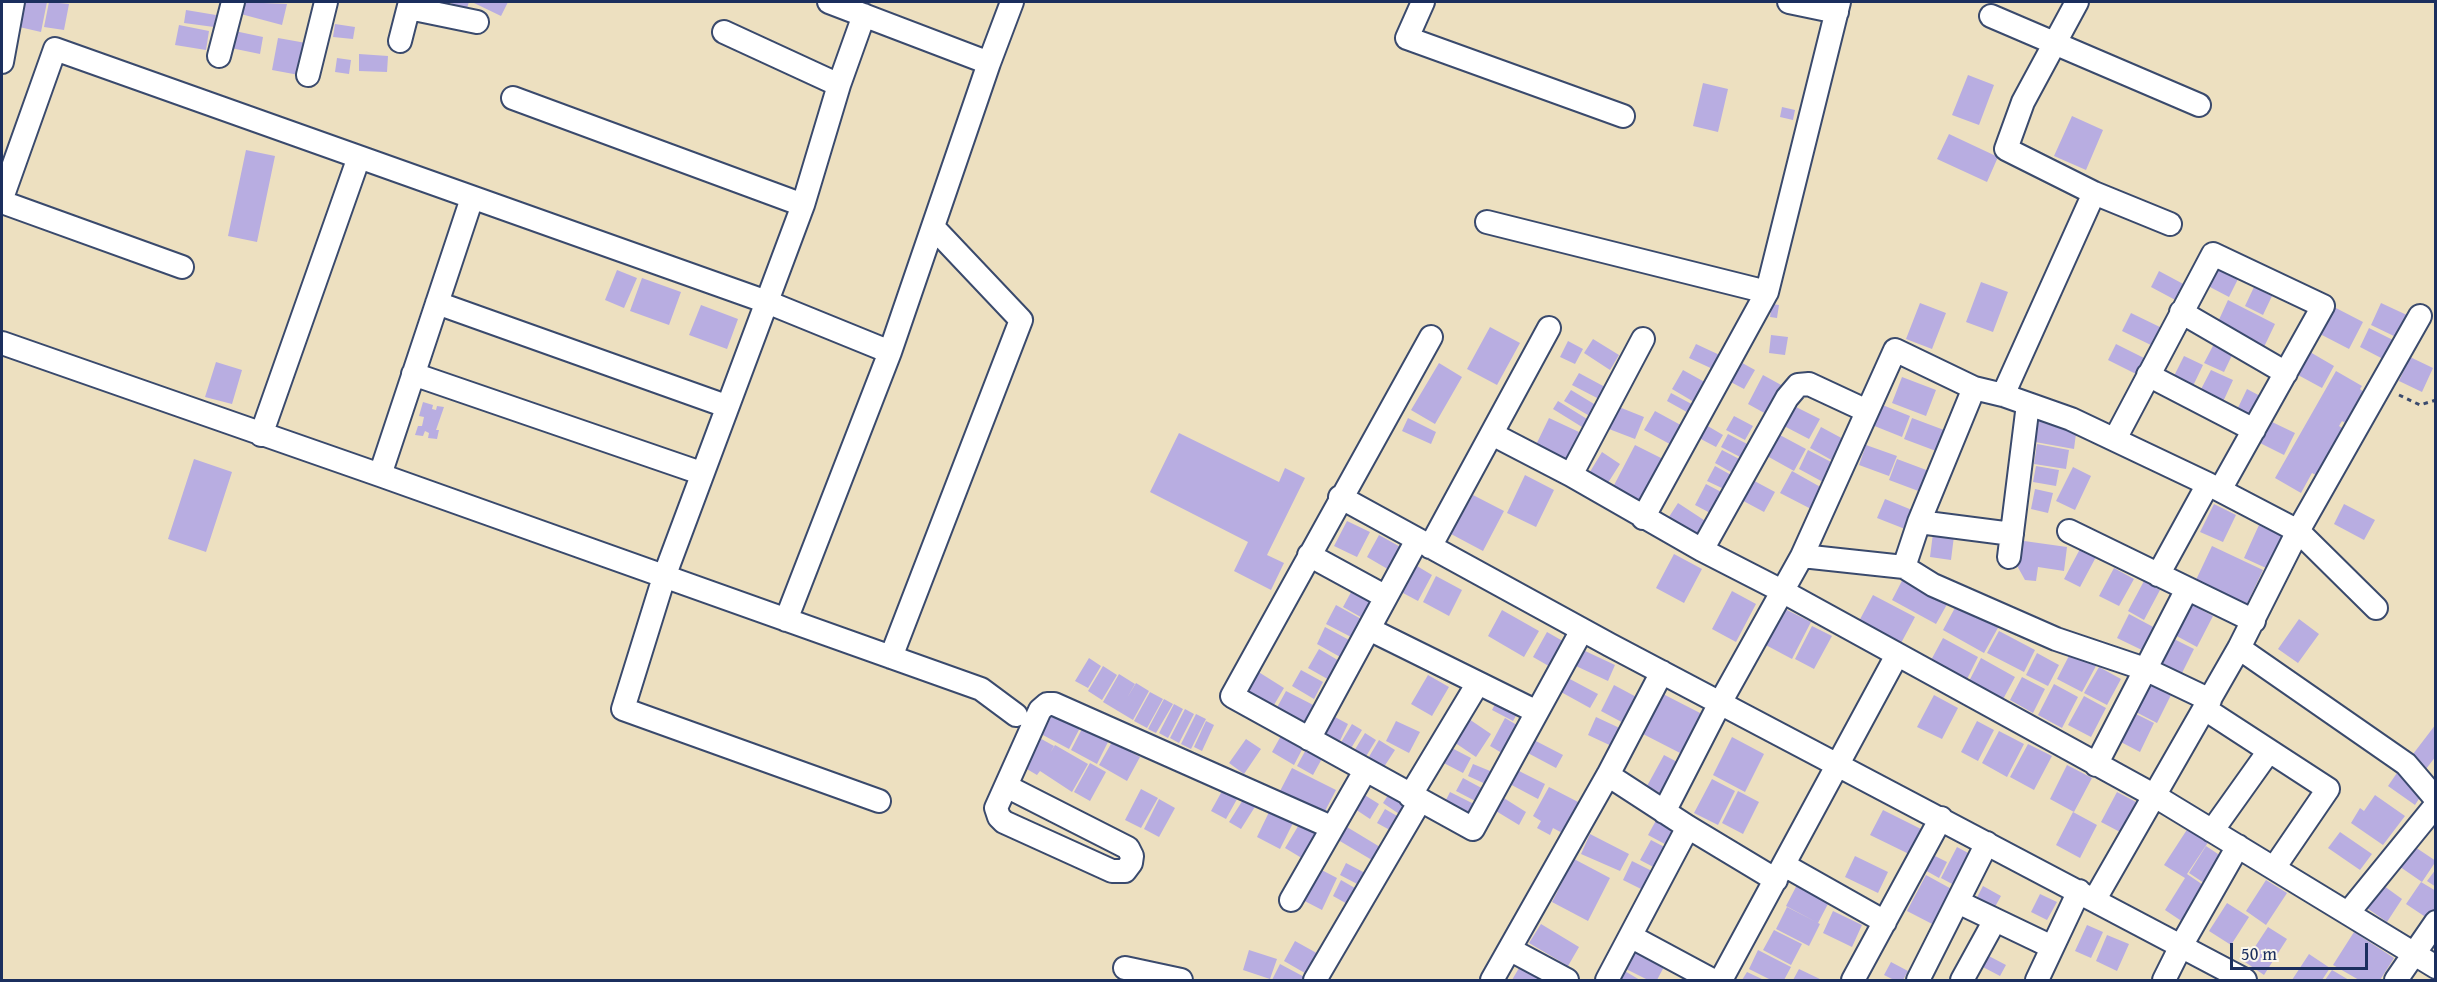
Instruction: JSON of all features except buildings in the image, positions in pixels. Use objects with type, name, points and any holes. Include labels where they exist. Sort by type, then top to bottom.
[{"type":"street","points":[[2,62],[13,2]]},
{"type":"street","points":[[219,56],[233,2]]},
{"type":"street","points":[[308,75],[326,2]]},
{"type":"street","points":[[829,2],[989,63]]},
{"type":"street","points":[[786,620],[890,352],[1012,2]]},
{"type":"street","points":[[1423,2],[1407,38],[1623,116]]},
{"type":"street","points":[[1643,518],[1767,292],[1838,7],[1789,2]]},
{"type":"street","points":[[2077,2],[2023,102],[2006,149],[2094,193],[2170,224]]},
{"type":"street","points":[[400,41],[410,5],[477,22]]},
{"type":"street","points":[[864,15],[839,85],[803,205],[664,577],[623,709],[879,801]]},
{"type":"street","points":[[1991,16],[2199,105]]},
{"type":"street","points":[[724,32],[839,85]]},
{"type":"street","points":[[182,267],[2,200],[55,49],[767,302],[890,352]]},
{"type":"street","points":[[513,99],[803,205]]},
{"type":"street","points":[[261,435],[358,157]]},
{"type":"street","points":[[2003,395],[2094,193]]},
{"type":"street","points":[[380,475],[472,198]]},
{"type":"street","points":[[1487,222],[1767,292]]},
{"type":"street","points":[[891,657],[1022,320],[933,227]]},
{"type":"street","points":[[2115,439],[2213,255],[2323,306],[2254,430],[2214,487],[2158,575]]},
{"type":"street","points":[[437,303],[726,406]]},
{"type":"street","points":[[2181,312],[2286,373]]},
{"type":"street","points":[[2037,981],[2052,947],[2155,796],[2254,621],[2298,531],[2420,316]]},
{"type":"street","points":[[1309,739],[1386,597],[1492,434],[1549,328]]},
{"type":"street","points":[[1431,337],[1340,497],[1232,696],[1473,829],[1582,630]]},
{"type":"street","points":[[1571,475],[1643,339]]},
{"type":"street","points":[[2,343],[981,689],[1016,714]]},
{"type":"street","points":[[1664,812],[1720,703],[1802,556],[1895,350],[1974,388],[2003,395],[2071,419],[2214,487],[2298,531],[2376,608]]},
{"type":"street","points":[[413,374],[702,472]]},
{"type":"street","points":[[2148,375],[2254,430]]},
{"type":"street","points":[[1702,550],[1787,398],[1798,385],[1809,384],[1868,411]]},
{"type":"street","points":[[1904,567],[1919,522],[1974,388]]},
{"type":"street","points":[[2009,557],[2028,404]]},
{"type":"street","points":[[1492,434],[1571,475],[1643,518],[1782,591],[2155,796],[2436,967]]},
{"type":"street","points":[[1340,497],[1582,630],[2087,895],[2245,981]]},
{"type":"street","points":[[1919,522],[2012,534]]},
{"type":"street","points":[[2068,531],[2254,621]]},
{"type":"street","points":[[1309,555],[1386,597]]},
{"type":"street","points":[[1802,556],[1904,567],[1933,585],[2056,639],[2145,669],[2207,704],[2270,751],[2328,789],[2274,868]]},
{"type":"street","points":[[2096,765],[2187,589]]},
{"type":"street","points":[[1369,629],[1537,712]]},
{"type":"street","points":[[2239,648],[2406,765],[2436,799]]},
{"type":"street","points":[[1721,981],[1897,655]]},
{"type":"street","points":[[1492,981],[1608,775],[1662,672]]},
{"type":"street","points":[[1315,981],[1478,683]]},
{"type":"street","points":[[1006,786],[1128,848],[1132,856],[1131,863],[1125,871],[1112,871],[1004,822],[999,817],[996,808],[1040,710],[1047,704],[1053,704],[1332,827]]},
{"type":"street","points":[[2212,831],[2270,751]]},
{"type":"street","points":[[1291,900],[1365,771]]},
{"type":"street","points":[[1608,775],[1688,827],[1885,922]]},
{"type":"street","points":[[2348,913],[2436,805]]},
{"type":"street","points":[[1862,978],[1885,922],[1941,818]]},
{"type":"street","points":[[1607,981],[1688,827]]},
{"type":"street","points":[[1917,981],[1987,843]]},
{"type":"street","points":[[2164,981],[2181,946],[2238,846]]},
{"type":"street","points":[[1958,902],[2052,947]]},
{"type":"street","points":[[1962,981],[1995,920]]},
{"type":"street","points":[[2396,981],[2436,922]]},
{"type":"street","points":[[1632,937],[1712,981]]},
{"type":"street","points":[[1511,950],[1567,981]]},
{"type":"street","points":[[1125,968],[1181,981]]},
{"type":"path","points":[[2381,387],[2420,405],[2436,400]]}]
